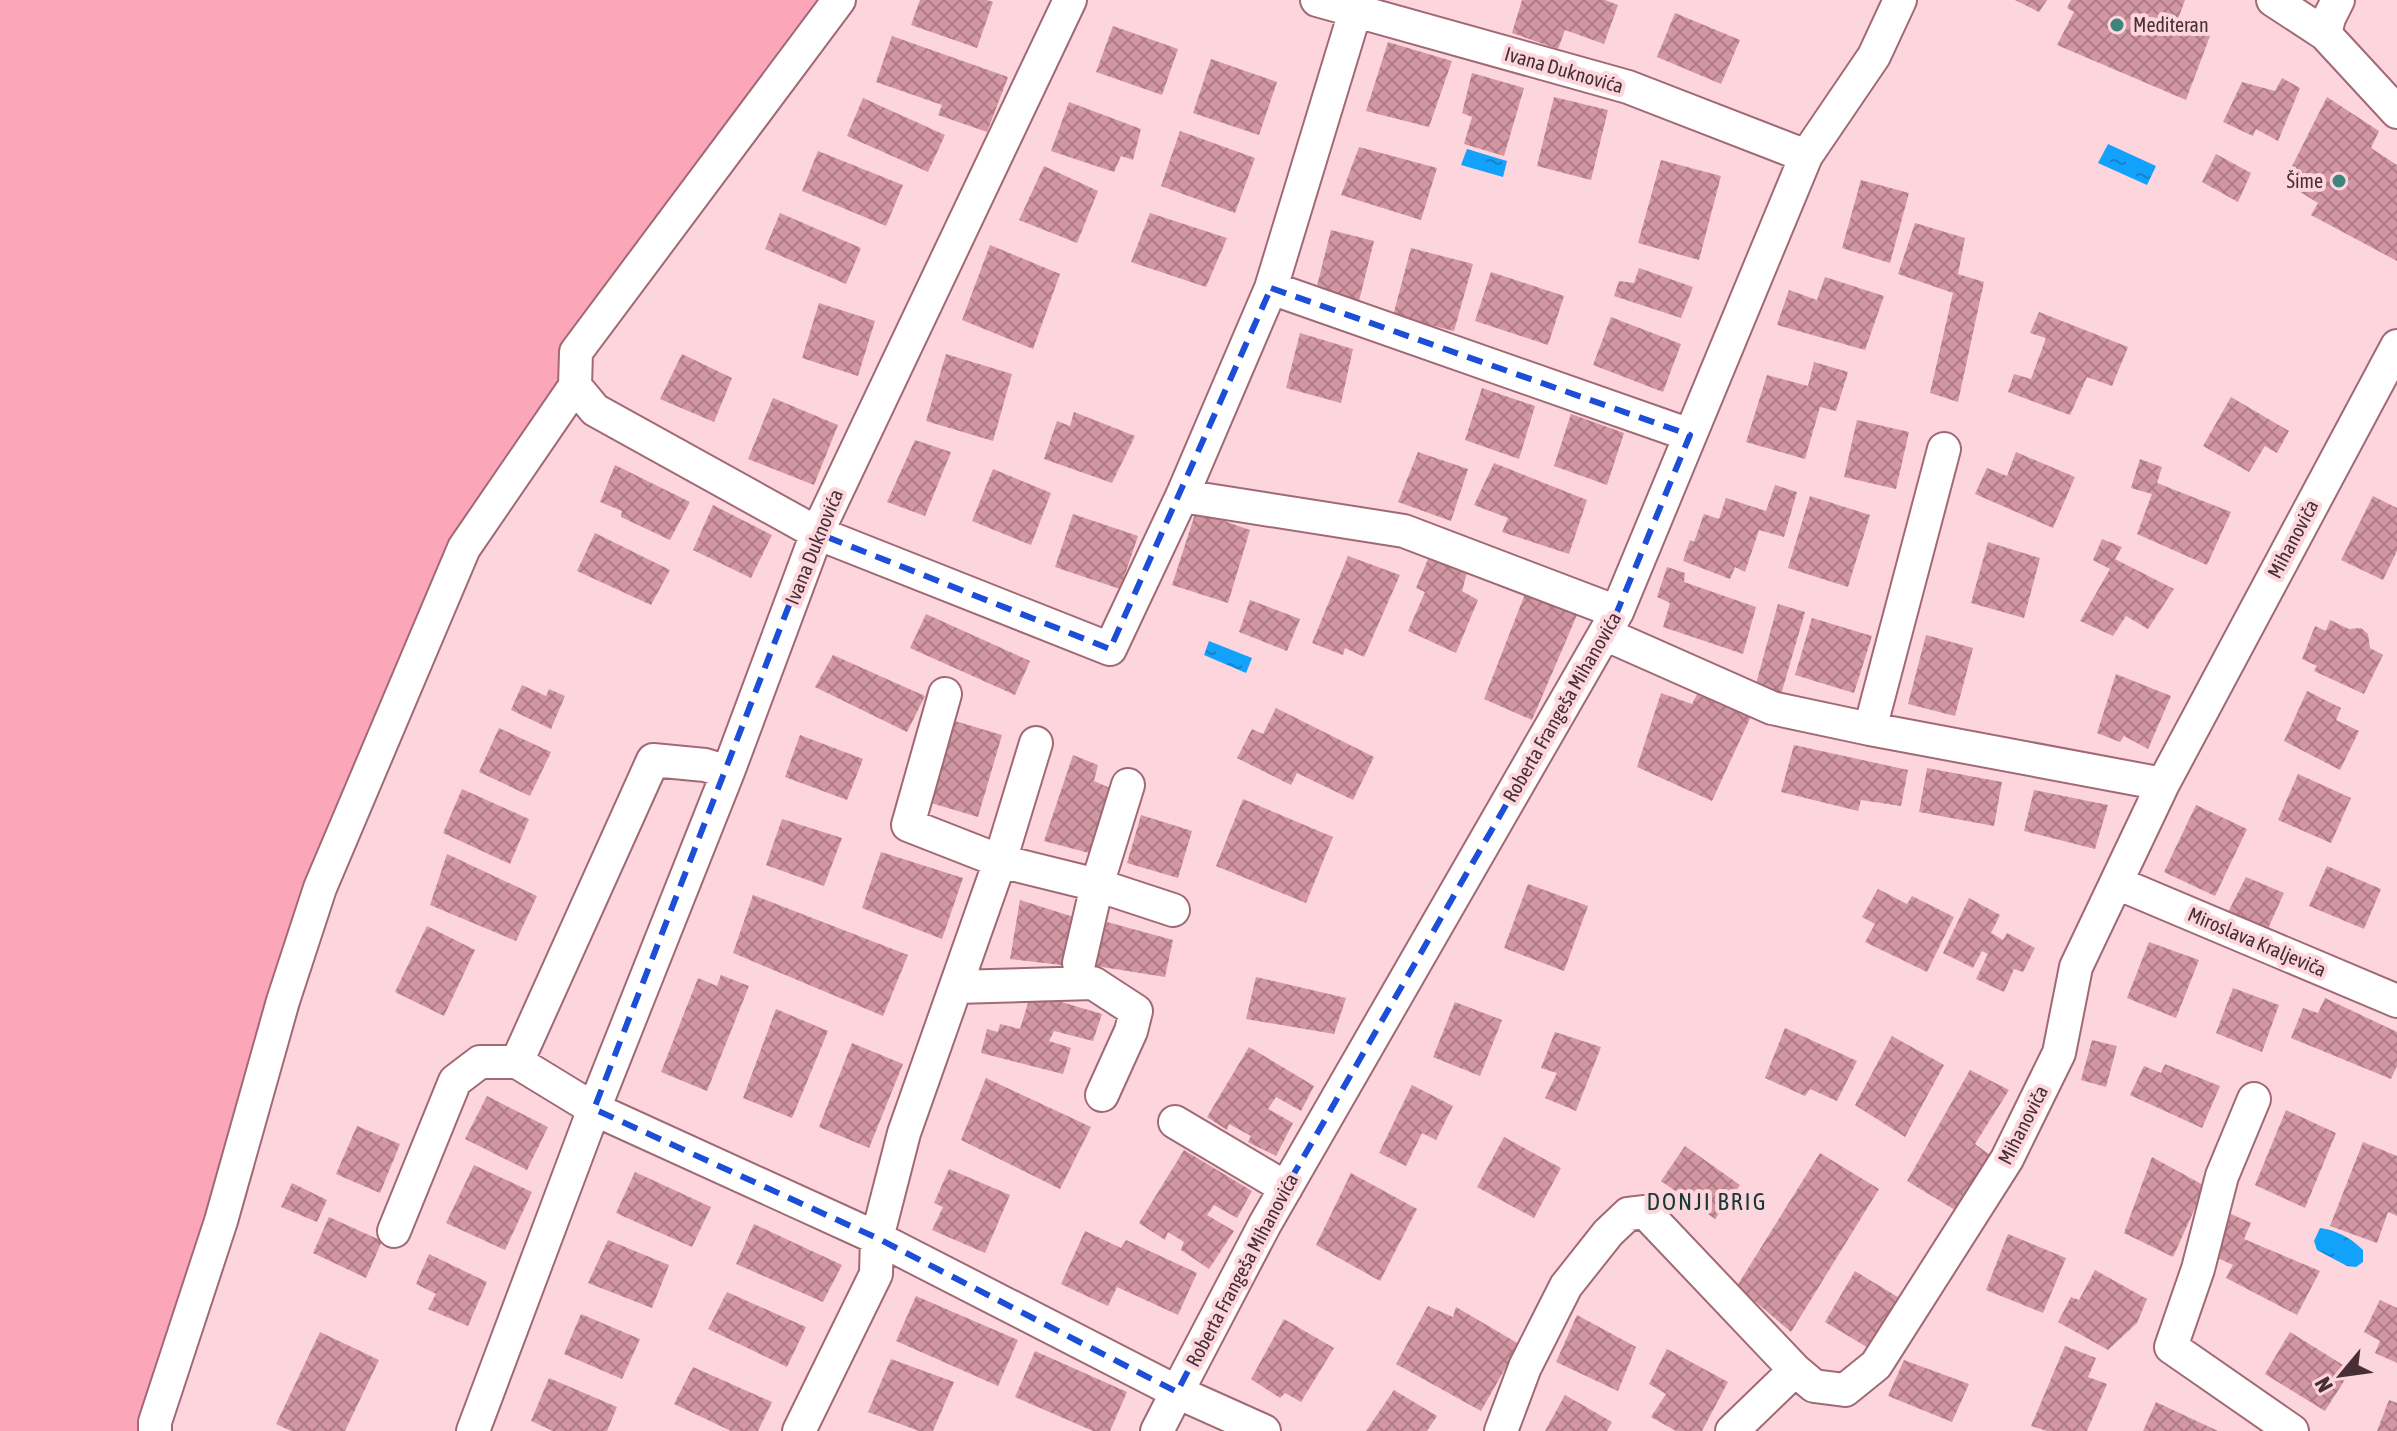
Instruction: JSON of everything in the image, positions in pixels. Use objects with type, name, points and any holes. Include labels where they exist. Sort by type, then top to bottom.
[{"type":"street","points":[[155,1431],[155,1422],[221,1221],[283,1001],[320,888],[464,548],[575,386],[576,352],[839,0]]},
{"type":"street","name":"Ivana Duknovića","points":[[473,1431],[817,533],[1070,0]]},
{"type":"street","name":"Ivana Duknovića","points":[[1317,0],[1628,87],[1806,156]]},
{"type":"street","name":"Roberta Frangeša Mihanovića","points":[[1157,1431],[1286,1188],[1611,623],[1806,156],[1874,56],[1900,0]]},
{"type":"street","points":[[2273,0],[2325,34],[2397,112]]},
{"type":"street","points":[[2325,34],[2338,0]]},
{"type":"street","points":[[575,386],[595,410],[817,533],[1110,649],[1182,496],[1271,288],[1355,12]]},
{"type":"street","points":[[1271,288],[1690,435]]},
{"type":"street","name":"Mihanoviča","points":[[1501,1431],[1525,1367],[1566,1286],[1608,1233],[1628,1214],[1645,1212],[1795,1370],[1814,1386],[1845,1390],[1876,1365],[2007,1159],[2059,1053],[2076,967],[2163,784],[2397,346]]},
{"type":"street","points":[[1870,729],[1944,449]]},
{"type":"street","points":[[1182,496],[1404,531],[1611,623],[1772,708],[2163,784]]},
{"type":"street","points":[[945,694],[908,825],[1000,861],[1097,885],[1173,910]]},
{"type":"street","points":[[799,1431],[876,1274],[877,1238],[904,1133],[1000,861],[1036,743]]},
{"type":"street","points":[[517,1062],[653,760],[705,765],[728,772]]},
{"type":"street","points":[[1079,963],[1097,885],[1128,785]]},
{"type":"street","name":"Miroslava Kraljeviča","points":[[2117,883],[2397,1001]]},
{"type":"street","points":[[956,987],[1093,983],[1136,1011],[1131,1031],[1102,1095]]},
{"type":"street","points":[[394,1231],[455,1081],[480,1062],[517,1062],[594,1109],[877,1238],[1177,1392],[1264,1431]]},
{"type":"street","points":[[2254,1099],[2222,1176],[2198,1269],[2171,1347],[2292,1431]]},
{"type":"street","points":[[1175,1122],[1286,1188]]},
{"type":"street","points":[[1732,1431],[1795,1370]]},
{"type":"highlighted area","points":[[1271,288],[1690,435],[1617,612],[1265,1224],[1177,1392],[877,1238],[594,1109],[817,533],[1110,649]]},
{"type":"shaded area","points":[[0,0],[839,0],[642,263],[464,548],[390,721],[155,1431],[0,1431]]},
{"type":"water","points":[[2108,144],[2156,166],[2147,185],[2098,163]]},
{"type":"water","points":[[1467,149],[1507,161],[1503,177],[1461,165]]},
{"type":"water","points":[[1209,641],[1252,658],[1246,673],[1204,655]]},
{"type":"water","points":[[2320,1228],[2353,1242],[2363,1250],[2363,1262],[2356,1267],[2347,1266],[2317,1250],[2314,1241]]},
{"type":"building","points":[[920,0],[993,2],[977,48],[911,25]]},
{"type":"building","points":[[1522,0],[1605,0],[1618,5],[1604,44],[1565,30],[1558,49],[1512,33]]},
{"type":"building","points":[[2015,0],[2047,0],[2039,12]]},
{"type":"building","points":[[2071,0],[2185,0],[2178,19],[2210,36],[2186,100],[2057,45],[2074,12],[2067,8]]},
{"type":"building","points":[[1675,13],[1740,40],[1721,84],[1657,57]]},
{"type":"building","points":[[1113,26],[1178,49],[1162,95],[1096,72]]},
{"type":"building","points":[[892,36],[1008,77],[987,132],[938,115],[942,105],[876,82]]},
{"type":"building","points":[[1388,42],[1452,61],[1429,127],[1366,111]]},
{"type":"building","points":[[1211,59],[1277,82],[1259,135],[1193,113]]},
{"type":"building","points":[[1472,73],[1524,88],[1504,156],[1464,144],[1472,117],[1462,113]]},
{"type":"building","points":[[2282,78],[2300,88],[2278,141],[2256,129],[2253,136],[2223,122],[2242,82],[2275,91]]},
{"type":"building","points":[[1554,97],[1608,110],[1591,180],[1537,166]]},
{"type":"building","points":[[2327,97],[2379,131],[2371,148],[2397,165],[2397,261],[2311,215],[2318,203],[2284,182]]},
{"type":"building","points":[[863,98],[945,135],[928,172],[847,136]]},
{"type":"building","points":[[1069,102],[1141,129],[1133,160],[1121,156],[1114,172],[1051,151]]},
{"type":"building","points":[[1180,131],[1255,158],[1235,213],[1161,186]]},
{"type":"building","points":[[1359,147],[1437,168],[1421,220],[1341,195]]},
{"type":"building","points":[[818,151],[903,185],[886,226],[802,191]]},
{"type":"building","points":[[2216,154],[2251,173],[2238,202],[2202,182]]},
{"type":"building","points":[[1661,160],[1721,176],[1699,260],[1638,243]]},
{"type":"building","points":[[1044,166],[1098,191],[1077,243],[1019,220]]},
{"type":"building","points":[[1861,180],[1909,193],[1890,263],[1842,248]]},
{"type":"building","points":[[780,213],[861,248],[846,284],[765,249]]},
{"type":"building","points":[[1150,213],[1227,238],[1206,287],[1131,262]]},
{"type":"building","points":[[1915,223],[1965,238],[1958,274],[1984,282],[1958,402],[1930,393],[1953,293],[1898,274]]},
{"type":"building","points":[[1331,230],[1374,241],[1358,305],[1315,294]]},
{"type":"building","points":[[990,245],[1060,274],[1033,349],[962,320]]},
{"type":"building","points":[[1411,248],[1473,264],[1454,331],[1393,316]]},
{"type":"building","points":[[1639,268],[1693,287],[1681,318],[1614,296],[1619,281],[1634,283]]},
{"type":"building","points":[[1491,272],[1564,296],[1548,345],[1475,321]]},
{"type":"building","points":[[1825,277],[1884,296],[1865,350],[1777,325],[1789,290],[1817,300]]},
{"type":"building","points":[[819,303],[875,321],[858,376],[802,358]]},
{"type":"building","points":[[2039,312],[2128,347],[2112,386],[2087,377],[2070,415],[2008,392],[2014,374],[2031,379],[2046,338],[2030,333]]},
{"type":"building","points":[[1611,317],[1681,344],[1663,392],[1593,365]]},
{"type":"building","points":[[1300,333],[1353,349],[1341,403],[1286,388]]},
{"type":"building","points":[[682,354],[732,378],[714,422],[660,399]]},
{"type":"building","points":[[946,354],[1012,374],[993,441],[926,421]]},
{"type":"building","points":[[1814,362],[1848,372],[1836,411],[1820,407],[1805,459],[1746,442],[1767,375],[1808,386]]},
{"type":"building","points":[[1482,388],[1535,406],[1519,459],[1465,440]]},
{"type":"building","points":[[2231,397],[2289,431],[2277,453],[2265,446],[2249,472],[2203,446]]},
{"type":"building","points":[[773,398],[838,425],[814,485],[748,459]]},
{"type":"building","points":[[1074,412],[1135,436],[1112,483],[1044,459],[1057,421],[1070,426]]},
{"type":"building","points":[[1571,414],[1624,433],[1607,485],[1554,466]]},
{"type":"building","points":[[1857,420],[1909,432],[1896,489],[1844,477]]},
{"type":"building","points":[[915,440],[951,452],[925,516],[887,502]]},
{"type":"building","points":[[1418,452],[1468,469],[1451,521],[1398,502]]},
{"type":"building","points":[[2016,452],[2075,477],[2053,528],[1975,494],[1987,468],[2007,476]]},
{"type":"building","points":[[2140,459],[2162,467],[2157,483],[2231,512],[2207,565],[2137,534],[2152,494],[2131,488]]},
{"type":"building","points":[[1494,463],[1587,500],[1569,554],[1502,532],[1508,518],[1474,505]]},
{"type":"building","points":[[615,465],[690,502],[670,540],[621,517],[622,511],[600,502]]},
{"type":"building","points":[[993,469],[1051,493],[1031,545],[972,521]]},
{"type":"building","points":[[1775,485],[1797,492],[1784,537],[1759,530],[1745,572],[1735,567],[1730,579],[1683,561],[1704,514],[1719,519],[1726,498],[1766,511]]},
{"type":"building","points":[[1810,496],[1870,515],[1848,587],[1788,568]]},
{"type":"building","points":[[2373,496],[2397,508],[2397,551],[2383,580],[2341,560]]},
{"type":"building","points":[[713,505],[772,535],[751,578],[693,550]]},
{"type":"building","points":[[1196,511],[1250,530],[1228,603],[1172,585]]},
{"type":"building","points":[[1073,514],[1138,536],[1120,589],[1055,567]]},
{"type":"building","points":[[595,533],[670,570],[651,605],[577,571]]},
{"type":"building","points":[[2102,539],[2122,547],[2115,559],[2174,589],[2148,629],[2126,616],[2113,636],[2080,621],[2110,569],[2093,560]]},
{"type":"building","points":[[1988,542],[2040,558],[2024,618],[1971,603]]},
{"type":"building","points":[[1430,554],[1468,569],[1462,591],[1478,600],[1456,653],[1408,631],[1425,592],[1416,588]]},
{"type":"building","points":[[1348,556],[1400,575],[1364,657],[1345,648],[1343,655],[1312,643]]},
{"type":"building","points":[[1667,567],[1685,573],[1684,582],[1756,607],[1743,654],[1663,627],[1670,603],[1657,597]]},
{"type":"building","points":[[1525,594],[1577,615],[1532,720],[1484,699]]},
{"type":"building","points":[[1250,600],[1300,619],[1287,651],[1239,632]]},
{"type":"building","points":[[1778,604],[1805,612],[1780,698],[1754,691]]},
{"type":"building","points":[[926,614],[1030,661],[1015,695],[910,648]]},
{"type":"building","points":[[1812,618],[1872,636],[1854,693],[1795,675]]},
{"type":"building","points":[[2330,620],[2349,629],[2361,628],[2368,634],[2370,648],[2383,655],[2364,694],[2314,671],[2317,666],[2302,659],[2315,626],[2326,631]]},
{"type":"building","points":[[1926,635],[1973,648],[1955,716],[1908,704]]},
{"type":"building","points":[[833,655],[925,696],[907,732],[815,687]]},
{"type":"building","points":[[2116,674],[2171,696],[2148,749],[2124,736],[2120,742],[2097,733]]},
{"type":"building","points":[[522,685],[546,696],[549,689],[565,696],[551,729],[511,710]]},
{"type":"building","points":[[1701,687],[1753,712],[1712,801],[1637,767],[1661,693],[1692,704]]},
{"type":"building","points":[[2307,691],[2341,708],[2336,720],[2359,731],[2340,770],[2284,741]]},
{"type":"building","points":[[1276,708],[1374,757],[1353,800],[1297,773],[1291,785],[1237,758],[1252,729],[1263,734]]},
{"type":"building","points":[[955,721],[1002,735],[978,817],[931,803]]},
{"type":"building","points":[[499,728],[551,752],[530,796],[479,772]]},
{"type":"building","points":[[800,735],[863,759],[847,800],[785,777]]},
{"type":"building","points":[[1794,745],[1908,770],[1901,806],[1861,800],[1858,811],[1781,792]]},
{"type":"building","points":[[1073,755],[1098,765],[1094,781],[1110,788],[1089,853],[1044,841]]},
{"type":"building","points":[[1927,768],[2002,782],[1994,826],[1919,812]]},
{"type":"building","points":[[2298,774],[2351,798],[2331,843],[2278,820]]},
{"type":"building","points":[[462,789],[529,819],[510,864],[443,833]]},
{"type":"building","points":[[2034,790],[2108,805],[2095,849],[2024,831]]},
{"type":"building","points":[[1243,799],[1333,837],[1306,903],[1216,866]]},
{"type":"building","points":[[2196,805],[2247,829],[2215,896],[2164,872]]},
{"type":"building","points":[[1141,815],[1192,831],[1178,878],[1127,863]]},
{"type":"building","points":[[782,819],[842,838],[824,886],[766,865]]},
{"type":"building","points":[[881,852],[963,878],[942,939],[862,908]]},
{"type":"building","points":[[447,854],[537,896],[516,941],[430,905]]},
{"type":"building","points":[[2327,866],[2381,889],[2364,929],[2309,906]]},
{"type":"building","points":[[2246,877],[2284,893],[2266,933],[2226,916]]},
{"type":"building","points":[[1528,884],[1588,906],[1564,971],[1504,948]]},
{"type":"building","points":[[1878,889],[1907,904],[1912,896],[1954,917],[1927,972],[1865,942],[1875,924],[1862,917]]},
{"type":"building","points":[[753,895],[908,955],[883,1016],[733,953]]},
{"type":"building","points":[[1969,898],[2000,915],[1991,933],[2003,940],[2007,933],[2035,948],[2023,972],[2014,969],[2004,992],[1976,979],[1988,954],[1982,951],[1973,968],[1943,953]]},
{"type":"building","points":[[1020,900],[1080,919],[1070,966],[1010,959]]},
{"type":"building","points":[[1107,922],[1173,940],[1165,977],[1096,966]]},
{"type":"building","points":[[427,926],[475,950],[444,1016],[395,992]]},
{"type":"building","points":[[2149,942],[2199,960],[2176,1018],[2127,998]]},
{"type":"building","points":[[721,975],[749,986],[707,1091],[661,1072],[698,978],[717,986]]},
{"type":"building","points":[[1256,977],[1346,998],[1334,1034],[1246,1019]]},
{"type":"building","points":[[2233,988],[2279,1005],[2262,1052],[2216,1033]]},
{"type":"building","points":[[1031,993],[1102,1014],[1093,1041],[1054,1031],[1049,1041],[1071,1048],[1063,1074],[981,1053],[987,1029],[998,1032],[1000,1024],[1020,1029]]},
{"type":"building","points":[[2325,998],[2397,1032],[2397,1066],[2391,1079],[2291,1038],[2303,1008],[2318,1013]]},
{"type":"building","points":[[1455,1002],[1502,1020],[1480,1076],[1433,1057]]},
{"type":"building","points":[[776,1009],[828,1031],[792,1118],[743,1098]]},
{"type":"building","points":[[1785,1028],[1857,1061],[1837,1101],[1810,1089],[1805,1096],[1765,1078]]},
{"type":"building","points":[[1555,1032],[1601,1047],[1576,1111],[1545,1098],[1557,1073],[1541,1068]]},
{"type":"building","points":[[1892,1036],[1944,1065],[1905,1137],[1855,1105]]},
{"type":"building","points":[[2092,1040],[2117,1046],[2106,1087],[2081,1080]]},
{"type":"building","points":[[852,1043],[903,1064],[869,1148],[819,1127]]},
{"type":"building","points":[[1249,1047],[1314,1086],[1301,1111],[1276,1097],[1268,1109],[1293,1123],[1276,1156],[1248,1142],[1251,1136],[1229,1124],[1227,1130],[1207,1117]]},
{"type":"building","points":[[2165,1064],[2220,1086],[2202,1128],[2130,1095],[2144,1066],[2161,1073]]},
{"type":"building","points":[[1970,1070],[2009,1090],[1975,1144],[1990,1155],[1955,1210],[1907,1181]]},
{"type":"building","points":[[986,1078],[1091,1127],[1060,1189],[961,1140]]},
{"type":"building","points":[[1412,1085],[1453,1106],[1436,1140],[1422,1133],[1406,1166],[1379,1153]]},
{"type":"building","points":[[487,1096],[548,1127],[527,1170],[465,1139]]},
{"type":"building","points":[[2286,1110],[2336,1133],[2305,1208],[2255,1185]]},
{"type":"building","points":[[357,1126],[400,1144],[380,1193],[336,1174]]},
{"type":"building","points":[[1504,1137],[1561,1168],[1534,1218],[1477,1187]]},
{"type":"building","points":[[2363,1142],[2397,1156],[2397,1216],[2388,1212],[2377,1243],[2330,1226]]},
{"type":"building","points":[[1685,1146],[1740,1185],[1715,1219],[1661,1181]]},
{"type":"building","points":[[1184,1150],[1252,1191],[1237,1218],[1214,1205],[1207,1215],[1234,1231],[1209,1269],[1181,1250],[1184,1242],[1168,1232],[1165,1240],[1139,1223]]},
{"type":"building","points":[[1820,1153],[1879,1189],[1791,1332],[1737,1286]]},
{"type":"building","points":[[2152,1157],[2205,1186],[2173,1257],[2124,1233]]},
{"type":"building","points":[[474,1165],[532,1192],[505,1250],[446,1223]]},
{"type":"building","points":[[949,1169],[1010,1195],[985,1253],[932,1230],[943,1207],[934,1203]]},
{"type":"building","points":[[635,1172],[711,1207],[692,1247],[616,1213]]},
{"type":"building","points":[[1351,1173],[1417,1209],[1380,1281],[1316,1245]]},
{"type":"building","points":[[292,1183],[327,1200],[317,1222],[281,1207]]},
{"type":"building","points":[[2229,1213],[2251,1223],[2244,1239],[2320,1271],[2297,1315],[2226,1278],[2233,1265],[2211,1255]]},
{"type":"building","points":[[329,1217],[382,1241],[366,1278],[313,1253]]},
{"type":"building","points":[[754,1224],[842,1265],[823,1302],[736,1264]]},
{"type":"building","points":[[1085,1231],[1121,1248],[1126,1240],[1197,1273],[1178,1315],[1117,1287],[1108,1306],[1061,1284]]},
{"type":"building","points":[[2008,1234],[2066,1258],[2043,1313],[1986,1290]]},
{"type":"building","points":[[608,1240],[669,1265],[652,1308],[588,1283]]},
{"type":"building","points":[[429,1254],[487,1282],[468,1326],[428,1309],[436,1294],[416,1284]]},
{"type":"building","points":[[2095,1270],[2147,1299],[2137,1323],[2108,1350],[2058,1322],[2071,1297],[2079,1300]]},
{"type":"building","points":[[1855,1271],[1906,1302],[1875,1352],[1825,1322]]},
{"type":"building","points":[[727,1292],[806,1327],[787,1367],[708,1329]]},
{"type":"building","points":[[916,1296],[1018,1340],[998,1386],[896,1341]]},
{"type":"building","points":[[2380,1300],[2397,1308],[2397,1363],[2375,1353],[2380,1341],[2364,1332]]},
{"type":"building","points":[[1428,1306],[1453,1317],[1456,1307],[1519,1344],[1481,1411],[1396,1364]]},
{"type":"building","points":[[581,1314],[640,1339],[622,1379],[564,1354]]},
{"type":"building","points":[[1577,1315],[1636,1347],[1618,1391],[1556,1362]]},
{"type":"building","points":[[1284,1319],[1334,1348],[1301,1402],[1285,1393],[1280,1398],[1251,1379]]},
{"type":"building","points":[[320,1332],[379,1360],[345,1431],[291,1431],[276,1424]]},
{"type":"building","points":[[2290,1332],[2351,1370],[2325,1411],[2265,1374]]},
{"type":"building","points":[[2065,1346],[2096,1358],[2088,1377],[2107,1384],[2087,1431],[2047,1431],[2031,1426]]},
{"type":"building","points":[[1667,1349],[1728,1382],[1702,1431],[1676,1431],[1651,1417],[1666,1394],[1649,1384]]},
{"type":"building","points":[[1035,1351],[1127,1392],[1110,1431],[1093,1431],[1015,1397]]},
{"type":"building","points":[[891,1359],[954,1382],[933,1431],[919,1431],[868,1412]]},
{"type":"building","points":[[1904,1360],[1969,1384],[1952,1422],[1888,1396]]},
{"type":"building","points":[[693,1367],[772,1402],[758,1431],[731,1431],[674,1404]]},
{"type":"building","points":[[549,1378],[617,1407],[607,1431],[553,1431],[531,1421]]},
{"type":"building","points":[[1394,1390],[1437,1416],[1427,1431],[1366,1431]]},
{"type":"building","points":[[1565,1395],[1612,1422],[1607,1431],[1545,1431]]},
{"type":"building","points":[[2389,1400],[2397,1403],[2397,1431],[2377,1431]]},
{"type":"building","points":[[2156,1402],[2218,1431],[2143,1431]]},
{"type":"place","name":"Mediteran","points":[[2117,25]]},
{"type":"place","name":"Šime","points":[[2339,181]]},
{"type":"district","name":"DONJI BRIG","points":[[1707,1202]]}]
